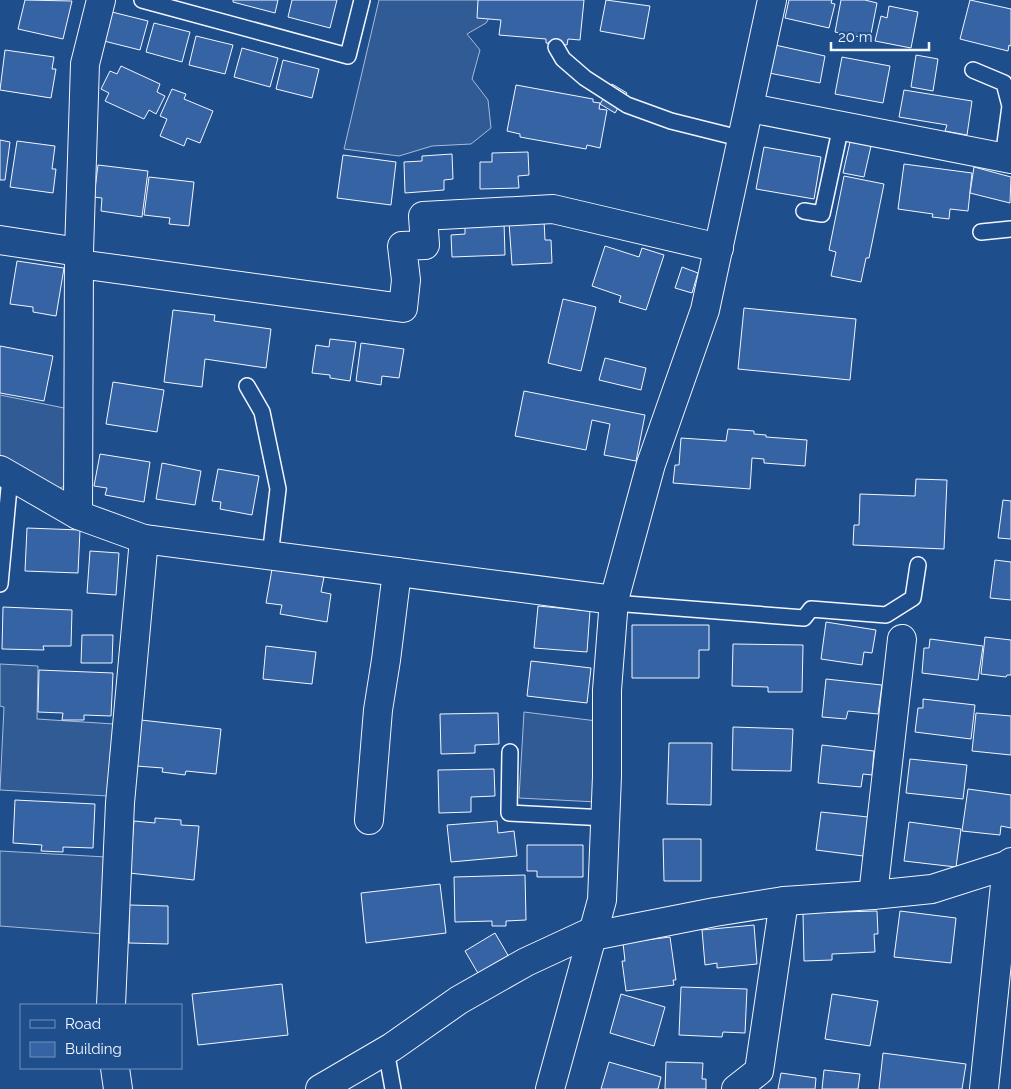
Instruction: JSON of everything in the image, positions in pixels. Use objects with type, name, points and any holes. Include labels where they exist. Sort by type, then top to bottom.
[{"type":"street","points":[[78,515],[79,258],[85,64],[101,0]]},
{"type":"street","points":[[550,1089],[594,933],[604,887],[607,776],[606,690],[614,602],[651,464],[705,310],[772,0]]},
{"type":"street","points":[[750,108],[1007,159]]},
{"type":"street","points":[[0,240],[79,258],[403,308],[406,280],[402,246],[425,245],[423,216],[553,209],[719,248]]},
{"type":"street","points":[[5,474],[78,515],[144,540],[614,602]]},
{"type":"street","points":[[112,1004],[120,803],[144,540]]},
{"type":"street","points":[[368,820],[378,710],[397,572]]},
{"type":"street","points":[[873,895],[902,639]]},
{"type":"street","points":[[320,1089],[386,1050],[459,1000],[526,962],[594,933],[784,901],[932,889],[1009,863],[1000,1042],[984,1089]]},
{"type":"street","points":[[736,1089],[760,1071],[784,901]]},
{"type":"street","points":[[115,1069],[118,1089]]},
{"type":"lane","points":[[142,0],[348,56],[362,0]]},
{"type":"lane","points":[[556,46],[563,59],[585,78],[627,105],[671,121],[743,139]]},
{"type":"lane","points":[[973,70],[1004,83],[1010,106],[1007,159]]},
{"type":"lane","points":[[804,211],[822,214],[841,126]]},
{"type":"lane","points":[[981,232],[1011,229]]},
{"type":"lane","points":[[247,386],[262,412],[278,489],[270,556]]},
{"type":"lane","points":[[0,584],[5,474]]},
{"type":"lane","points":[[614,602],[804,618],[811,609],[886,615],[913,598],[918,565]]},
{"type":"lane","points":[[510,752],[509,813],[606,818]]},
{"type":"lane","points":[[386,1050],[393,1089]]},
{"type":"shaded area","points":[[379,0],[500,0],[486,23],[467,34],[480,50],[472,79],[488,100],[491,128],[471,144],[432,146],[399,156],[344,149]]},
{"type":"shaded area","points":[[0,395],[69,409],[67,484],[59,489],[0,455]]},
{"type":"shaded area","points":[[0,664],[38,666],[37,719],[114,724],[108,796],[0,790],[4,707],[0,706]]},
{"type":"shaded area","points":[[524,712],[597,721],[597,802],[519,798]]},
{"type":"shaded area","points":[[0,851],[106,857],[104,934],[0,926]]},
{"type":"building","points":[[25,0],[72,1],[63,39],[18,29]]},
{"type":"building","points":[[233,0],[278,0],[275,13],[233,2]]},
{"type":"building","points":[[292,0],[337,0],[330,28],[288,17]]},
{"type":"building","points":[[478,0],[584,0],[580,40],[568,39],[567,45],[546,43],[546,39],[499,35],[501,20],[477,18]]},
{"type":"building","points":[[606,0],[650,6],[644,39],[600,31]]},
{"type":"building","points":[[789,0],[832,0],[831,3],[835,4],[829,28],[785,18]]},
{"type":"building","points":[[841,0],[865,0],[877,3],[870,39],[835,32]]},
{"type":"building","points":[[970,0],[1011,9],[1011,46],[1009,45],[1008,51],[960,39]]},
{"type":"building","points":[[889,6],[918,12],[911,48],[875,41],[881,16],[887,18]]},
{"type":"building","points":[[112,12],[148,21],[140,50],[104,41]]},
{"type":"building","points":[[154,23],[190,32],[182,62],[146,52]]},
{"type":"building","points":[[196,36],[233,45],[225,74],[189,65]]},
{"type":"building","points":[[775,45],[825,56],[820,83],[769,73]]},
{"type":"building","points":[[242,48],[278,58],[270,87],[234,77]]},
{"type":"building","points":[[5,50],[54,57],[52,69],[56,69],[51,98],[0,90]]},
{"type":"building","points":[[916,55],[938,59],[933,91],[911,87]]},
{"type":"building","points":[[842,57],[890,66],[883,103],[835,94]]},
{"type":"building","points":[[283,60],[319,69],[312,98],[276,89]]},
{"type":"building","points":[[121,66],[160,84],[157,92],[165,96],[156,114],[149,110],[144,119],[105,101],[109,93],[101,89],[110,71],[117,74]]},
{"type":"building","points":[[612,84],[627,93],[615,113],[600,104]]},
{"type":"building","points":[[516,85],[593,99],[593,102],[600,103],[599,109],[607,110],[600,148],[587,145],[586,149],[520,137],[520,134],[507,131]]},
{"type":"building","points":[[172,89],[186,94],[184,99],[213,111],[200,143],[187,138],[184,146],[160,136],[167,119],[160,116]]},
{"type":"building","points":[[904,90],[972,101],[967,135],[945,131],[947,125],[899,117]]},
{"type":"building","points":[[0,140],[10,142],[5,180],[0,180]]},
{"type":"building","points":[[17,141],[55,146],[52,169],[56,169],[53,193],[10,187]]},
{"type":"building","points":[[850,142],[871,146],[864,177],[843,173]]},
{"type":"building","points":[[764,147],[821,157],[814,199],[756,189]]},
{"type":"building","points":[[528,152],[529,175],[518,176],[519,188],[480,189],[480,162],[492,162],[492,153]]},
{"type":"building","points":[[452,154],[453,179],[444,180],[444,190],[405,193],[404,162],[422,161],[422,156]]},
{"type":"building","points":[[343,155],[396,162],[391,205],[337,198]]},
{"type":"building","points":[[904,164],[972,173],[968,211],[950,209],[949,219],[932,217],[933,214],[898,209]]},
{"type":"building","points":[[98,165],[148,171],[142,217],[101,211],[102,198],[94,197]]},
{"type":"building","points":[[974,167],[1011,177],[1010,203],[970,193]]},
{"type":"building","points":[[844,176],[884,184],[869,258],[866,258],[861,282],[831,276],[836,252],[829,250]]},
{"type":"building","points":[[149,177],[194,182],[189,226],[169,224],[170,218],[144,215]]},
{"type":"building","points":[[544,220],[545,240],[551,240],[552,263],[512,265],[509,222]]},
{"type":"building","points":[[504,222],[505,255],[452,257],[451,235],[465,234],[465,224]]},
{"type":"building","points":[[605,246],[639,257],[642,248],[664,255],[646,310],[619,302],[621,296],[592,286]]},
{"type":"building","points":[[17,261],[64,268],[56,316],[33,312],[33,307],[10,304]]},
{"type":"building","points":[[682,267],[698,273],[692,293],[675,288]]},
{"type":"building","points":[[563,299],[596,307],[581,371],[548,363]]},
{"type":"building","points":[[744,308],[856,319],[850,380],[738,369]]},
{"type":"building","points":[[173,310],[215,315],[214,321],[271,329],[266,368],[205,359],[202,387],[164,382]]},
{"type":"building","points":[[330,339],[356,342],[350,381],[330,378],[330,375],[312,373],[316,345],[329,347]]},
{"type":"building","points":[[361,343],[404,349],[399,378],[382,376],[381,385],[356,381]]},
{"type":"building","points":[[0,346],[53,356],[44,401],[0,393]]},
{"type":"building","points":[[605,358],[646,368],[641,390],[599,380]]},
{"type":"building","points":[[113,382],[164,390],[157,432],[106,424]]},
{"type":"building","points":[[524,391],[645,415],[636,461],[604,455],[610,424],[592,420],[586,450],[515,436]]},
{"type":"building","points":[[728,429],[754,431],[754,434],[766,435],[766,437],[807,440],[805,466],[764,463],[764,459],[752,458],[750,489],[673,483],[675,465],[679,465],[681,438],[726,441]]},
{"type":"building","points":[[100,454],[150,462],[144,502],[105,495],[107,488],[94,486]]},
{"type":"building","points":[[162,463],[201,471],[195,505],[156,499]]},
{"type":"building","points":[[218,469],[259,476],[252,515],[220,509],[221,502],[212,501]]},
{"type":"building","points":[[916,479],[947,480],[944,549],[853,545],[854,525],[859,525],[860,494],[915,496]]},
{"type":"building","points":[[1003,500],[1011,501],[1011,539],[998,538]]},
{"type":"building","points":[[27,528],[80,530],[78,573],[25,571]]},
{"type":"building","points":[[90,551],[119,553],[116,595],[87,593]]},
{"type":"building","points":[[995,560],[1011,562],[1011,600],[990,598]]},
{"type":"building","points":[[272,569],[324,577],[321,592],[331,594],[327,622],[280,614],[282,605],[266,603]]},
{"type":"building","points":[[538,606],[590,611],[587,652],[534,648]]},
{"type":"building","points":[[3,607],[72,610],[71,646],[43,646],[44,650],[2,649]]},
{"type":"building","points":[[826,622],[876,630],[872,653],[864,652],[862,665],[821,659]]},
{"type":"building","points":[[632,625],[709,625],[709,650],[699,650],[699,678],[632,678]]},
{"type":"building","points":[[82,635],[113,635],[112,663],[81,663]]},
{"type":"building","points":[[985,637],[1011,640],[1011,675],[1006,677],[981,674]]},
{"type":"building","points":[[930,639],[983,646],[978,680],[922,673],[924,648],[929,648]]},
{"type":"building","points":[[733,644],[803,645],[802,692],[768,692],[768,687],[732,686]]},
{"type":"building","points":[[266,646],[316,652],[312,684],[263,679]]},
{"type":"building","points":[[531,661],[591,668],[587,703],[527,696]]},
{"type":"building","points":[[39,670],[113,673],[111,716],[84,715],[84,720],[62,720],[63,713],[38,712]]},
{"type":"building","points":[[826,679],[882,685],[878,714],[848,711],[846,719],[822,717]]},
{"type":"building","points":[[923,699],[975,705],[971,739],[915,732],[918,708],[923,708]]},
{"type":"building","points":[[498,713],[499,744],[475,745],[475,753],[441,754],[440,714]]},
{"type":"building","points":[[976,713],[1011,716],[1011,755],[972,751]]},
{"type":"building","points":[[141,720],[221,729],[216,774],[186,771],[185,775],[162,772],[163,768],[136,766]]},
{"type":"building","points":[[733,727],[793,729],[791,771],[732,770]]},
{"type":"building","points":[[669,743],[712,743],[711,805],[667,804]]},
{"type":"building","points":[[822,745],[874,751],[872,775],[863,774],[861,787],[818,783]]},
{"type":"building","points":[[910,759],[967,765],[963,799],[906,793]]},
{"type":"building","points":[[494,769],[495,796],[471,797],[471,812],[439,813],[438,770]]},
{"type":"building","points":[[968,789],[1011,795],[1011,828],[1001,826],[1000,835],[962,831]]},
{"type":"building","points":[[15,800],[95,804],[93,848],[63,847],[63,852],[41,851],[42,845],[13,843]]},
{"type":"building","points":[[821,812],[868,817],[863,856],[816,850]]},
{"type":"building","points":[[155,818],[181,820],[181,825],[199,826],[194,880],[129,873],[134,821],[155,823]]},
{"type":"building","points":[[497,821],[498,833],[514,831],[517,856],[451,862],[447,825]]},
{"type":"building","points":[[909,822],[961,829],[956,867],[904,861]]},
{"type":"building","points":[[663,839],[701,839],[701,881],[664,881]]},
{"type":"building","points":[[527,845],[583,845],[583,877],[537,877],[537,871],[527,871]]},
{"type":"building","points":[[525,875],[526,920],[506,921],[506,926],[492,926],[492,921],[455,922],[454,877]]},
{"type":"building","points":[[440,884],[446,933],[366,943],[361,893]]},
{"type":"building","points":[[129,905],[168,906],[168,944],[129,943]]},
{"type":"building","points":[[877,911],[878,934],[874,934],[875,952],[832,954],[832,960],[804,961],[803,913]]},
{"type":"building","points":[[900,911],[956,918],[951,963],[894,957]]},
{"type":"building","points":[[754,925],[757,964],[717,968],[717,963],[705,965],[702,930]]},
{"type":"building","points":[[495,933],[509,957],[479,975],[465,951]]},
{"type":"building","points":[[670,937],[676,980],[673,980],[674,985],[626,991],[622,961],[625,961],[623,943]]},
{"type":"building","points":[[282,984],[288,1035],[198,1045],[192,994]]},
{"type":"building","points":[[681,987],[747,989],[745,1033],[723,1032],[722,1037],[679,1035]]},
{"type":"building","points":[[621,994],[665,1007],[654,1046],[610,1033]]},
{"type":"building","points":[[832,994],[878,1001],[870,1046],[825,1039]]},
{"type":"building","points":[[883,1053],[966,1064],[962,1089],[879,1089]]},
{"type":"building","points":[[609,1062],[661,1077],[658,1089],[601,1089]]},
{"type":"building","points":[[666,1062],[703,1063],[702,1079],[706,1079],[706,1089],[665,1089]]},
{"type":"building","points":[[824,1070],[860,1074],[858,1089],[822,1089]]},
{"type":"building","points":[[781,1073],[816,1078],[815,1089],[778,1089]]}]
